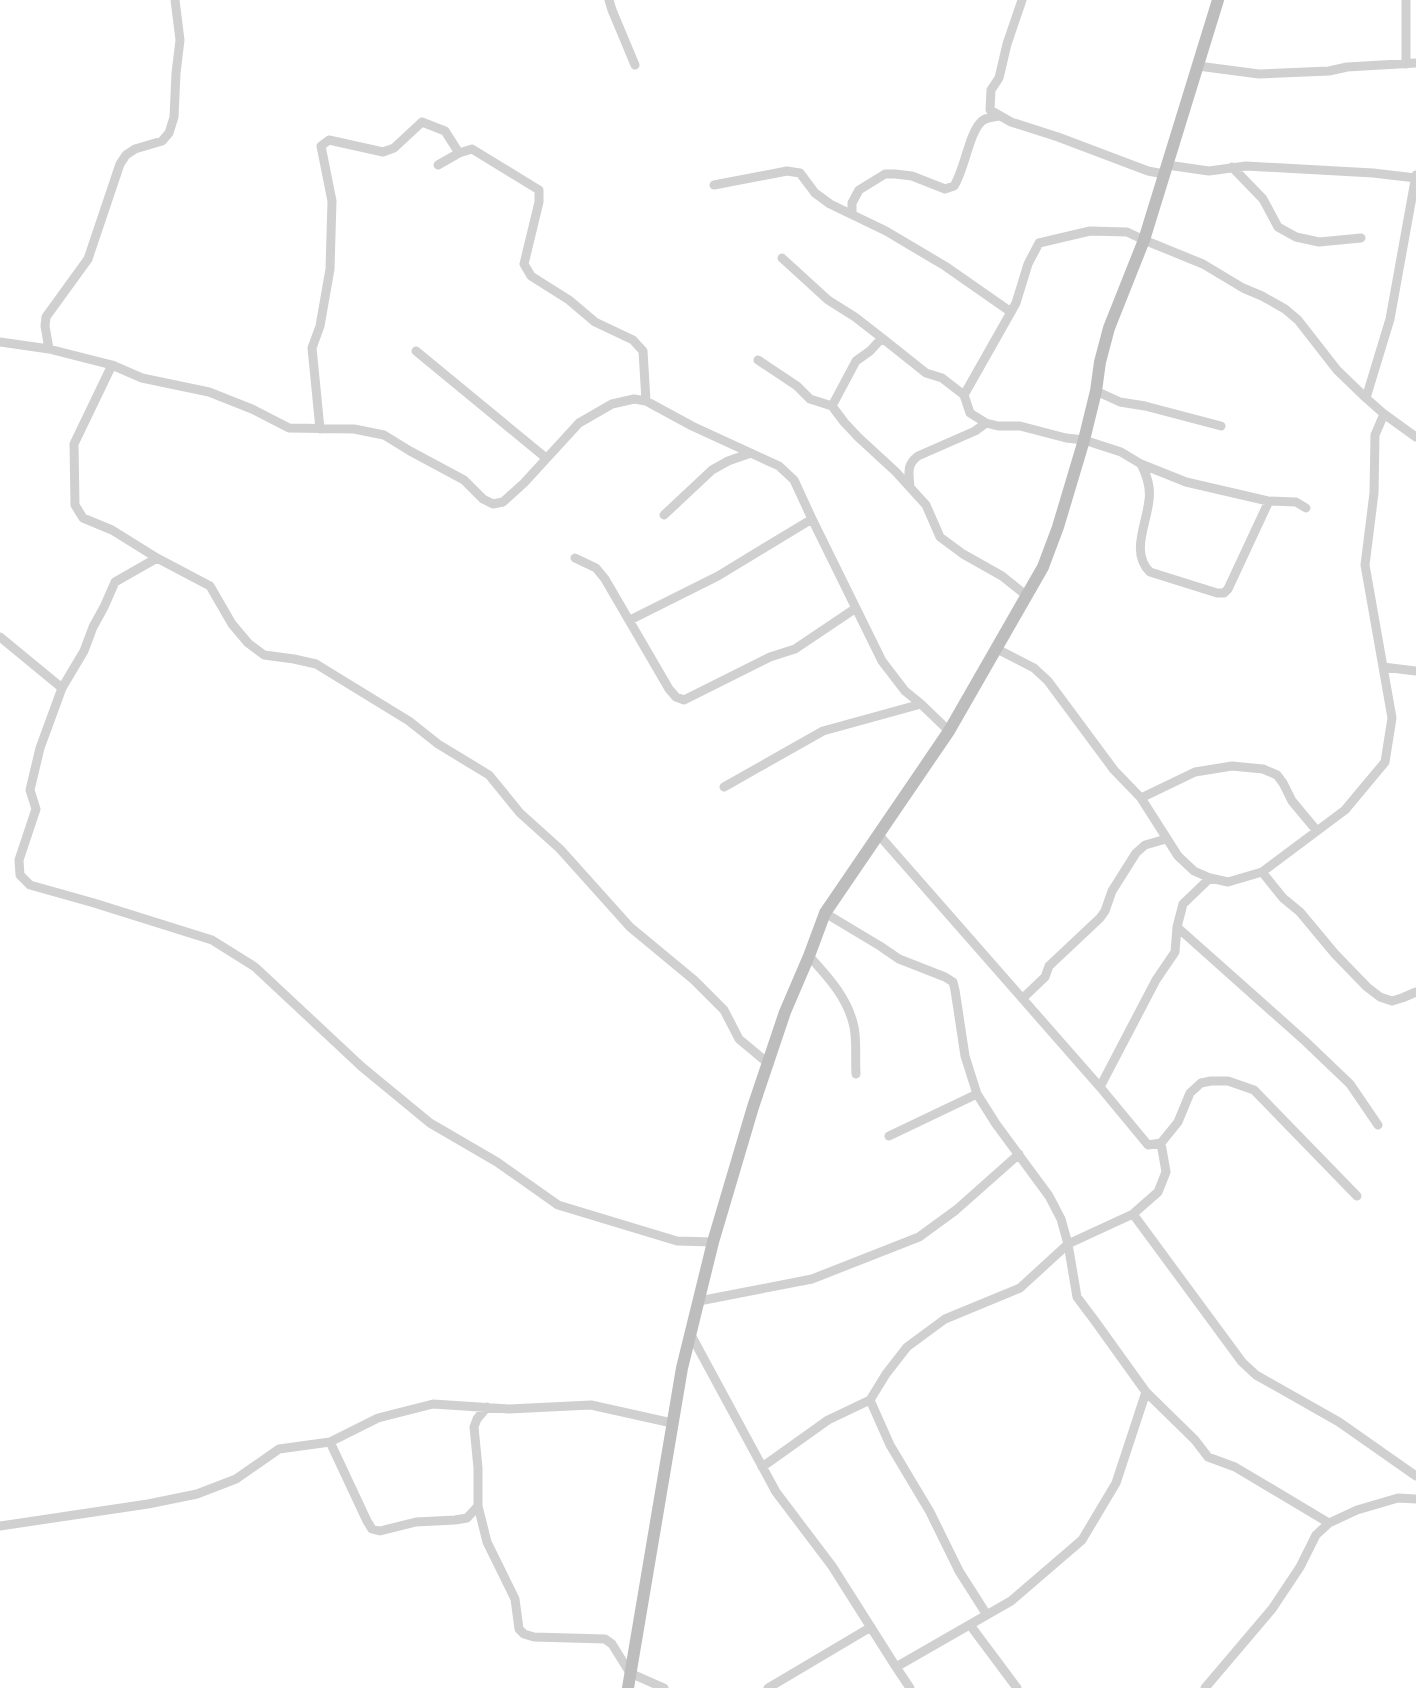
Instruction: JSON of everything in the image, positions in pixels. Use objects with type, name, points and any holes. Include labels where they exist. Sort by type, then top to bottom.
[{"type":"street","points":[[49,349],[45,326],[46,317],[88,259],[120,164],[135,149],[162,141],[169,133],[174,117],[180,40],[174,0]]},
{"type":"street","points":[[609,0],[635,65]]},
{"type":"street","points":[[1022,0],[1007,44],[999,78],[991,90],[990,110],[1011,122],[1148,171],[1209,171],[1246,166],[1416,176],[1390,319],[1366,398]]},
{"type":"street","points":[[628,1688],[682,1368],[713,1242],[753,1107],[785,1012],[825,913],[949,731],[1043,567],[1058,528],[1084,440],[1109,328],[1144,240],[1218,0]]},
{"type":"street","points":[[1406,0],[1406,64]]},
{"type":"street","points":[[1198,66],[1259,74],[1329,71],[1347,67],[1416,63]]},
{"type":"street","points":[[852,214],[852,203],[859,190],[885,174],[912,176],[945,189],[954,186],[974,132],[983,120],[1000,116]]},
{"type":"street","points":[[320,429],[312,348],[320,326],[330,269],[332,201],[321,146],[329,140],[383,152],[394,148],[422,122],[445,131],[459,153]]},
{"type":"street","points":[[438,165],[459,153],[472,149],[539,190],[539,202],[524,264],[527,270],[531,276],[569,300],[595,322],[633,340],[643,351],[646,401]]},
{"type":"street","points":[[1232,167],[1263,199],[1278,227],[1296,237],[1319,242],[1361,238]]},
{"type":"street","points":[[714,185],[787,171],[800,173],[815,193],[830,204],[886,231],[945,266],[1011,312]]},
{"type":"street","points":[[964,395],[1016,303],[1028,264],[1039,243],[1090,231],[1128,231],[1203,264],[1285,309],[1298,320],[1337,370],[1384,414],[1416,437]]},
{"type":"street","points":[[782,258],[828,300],[855,316],[926,373],[942,378],[964,395],[970,413],[986,423],[998,426],[1020,426],[1066,438],[1084,440],[1121,452],[1141,464],[1186,482],[1269,501],[1296,502],[1306,508]]},
{"type":"street","points":[[832,406],[856,362],[882,338]]},
{"type":"street","points":[[0,342],[49,349],[112,365],[142,378],[209,392],[252,409],[289,428],[354,429],[384,435],[464,480],[483,499],[493,504],[503,502],[524,483],[579,423],[612,404],[634,399],[646,401],[692,426],[779,466],[794,480],[882,661],[904,691],[949,731]]},
{"type":"street","points":[[416,351],[546,458]]},
{"type":"street","points":[[758,360],[796,386],[810,399],[832,406],[858,437],[889,465],[926,505],[940,537],[963,554],[1002,576],[1027,596]]},
{"type":"street","points":[[112,365],[74,444],[75,505],[84,518],[112,530],[157,558],[210,586],[232,624],[248,644],[264,655],[294,658],[316,664],[409,721],[438,744],[489,775],[520,813],[560,849],[630,927],[694,980],[724,1010],[739,1039],[769,1064]]},
{"type":"street","points":[[1096,391],[1120,402],[1145,406],[1221,426]]},
{"type":"street","points":[[997,649],[1034,668],[1048,681],[1113,770],[1141,798],[1178,856],[1194,871],[1228,882],[1262,872],[1345,810],[1386,762],[1392,718],[1365,565],[1374,493],[1375,435],[1384,414]]},
{"type":"street","points":[[889,465],[911,461],[975,431],[986,423]]},
{"type":"street","points":[[664,515],[712,470],[728,460],[751,453]]},
{"type":"street","points":[[910,487],[909,466],[911,461]]},
{"type":"street","points":[[1141,464],[1148,478],[1150,500],[1141,546],[1144,567],[1150,572],[1217,593],[1224,593],[1227,589],[1269,501]]},
{"type":"street","points":[[630,620],[718,576],[812,519]]},
{"type":"street","points":[[157,558],[115,582],[84,651],[62,688],[40,748],[30,790],[36,809],[19,860],[20,875],[30,885],[212,940],[255,968],[362,1067],[430,1123],[497,1161],[558,1205],[677,1241],[713,1242]]},
{"type":"street","points":[[575,558],[596,568],[630,620],[669,689],[676,697],[684,700],[770,657],[795,649],[856,608]]},
{"type":"street","points":[[0,637],[62,688]]},
{"type":"street","points":[[1383,667],[1416,671]]},
{"type":"street","points":[[724,788],[823,731],[921,704]]},
{"type":"street","points":[[1141,798],[1195,772],[1232,766],[1263,769],[1276,775],[1283,783],[1292,801],[1317,831]]},
{"type":"street","points":[[878,834],[1023,998],[1148,1145],[1161,1143],[1178,1122],[1190,1093],[1202,1083],[1228,1081],[1254,1090],[1357,1196]]},
{"type":"street","points":[[1023,998],[1045,977],[1049,966],[1100,918],[1112,891],[1136,854],[1145,845],[1166,839]]},
{"type":"street","points":[[1262,872],[1283,898],[1300,912],[1335,954],[1367,987],[1380,997],[1392,1000],[1416,992]]},
{"type":"street","points":[[1100,1087],[1156,980],[1175,952],[1177,927],[1183,904],[1210,878]]},
{"type":"street","points":[[825,913],[899,960],[953,982],[964,1056],[977,1094],[1048,1196],[1061,1219],[1068,1244],[1077,1297],[1146,1392],[1195,1440],[1208,1457],[1234,1467],[1329,1523]]},
{"type":"street","points":[[1177,927],[1350,1084],[1378,1125]]},
{"type":"street","points":[[809,956],[839,990],[849,1012],[854,1028],[856,1074]]},
{"type":"street","points":[[889,1136],[977,1094]]},
{"type":"street","points":[[762,1467],[828,1420],[870,1400],[907,1347],[945,1319],[1020,1288],[1068,1244],[1133,1214],[1158,1192],[1166,1172],[1161,1143]]},
{"type":"street","points":[[699,1301],[812,1279],[919,1237],[956,1210],[1019,1154]]},
{"type":"street","points":[[1133,1214],[1242,1362],[1256,1375],[1339,1422],[1416,1476]]},
{"type":"street","points":[[691,1335],[776,1492],[832,1566],[910,1688]]},
{"type":"street","points":[[896,1667],[1011,1601],[1082,1540],[1116,1483],[1146,1392]]},
{"type":"street","points":[[870,1400],[890,1445],[930,1512],[959,1571],[987,1615]]},
{"type":"street","points":[[0,1526],[148,1504],[197,1494],[236,1479],[279,1449],[330,1442],[378,1418],[433,1404],[509,1409],[591,1405],[672,1423]]},
{"type":"street","points":[[487,1407],[477,1419],[474,1427],[478,1468],[478,1506],[487,1542],[515,1599],[519,1629],[524,1634],[534,1636],[605,1639],[612,1644],[630,1673],[664,1688]]},
{"type":"street","points":[[330,1442],[372,1529],[380,1531],[416,1522],[467,1518],[478,1506]]},
{"type":"street","points":[[1204,1688],[1272,1609],[1300,1567],[1316,1535],[1329,1523],[1357,1510],[1398,1498],[1416,1499]]},
{"type":"street","points":[[970,1624],[1017,1688]]},
{"type":"street","points":[[768,1688],[871,1627]]}]
